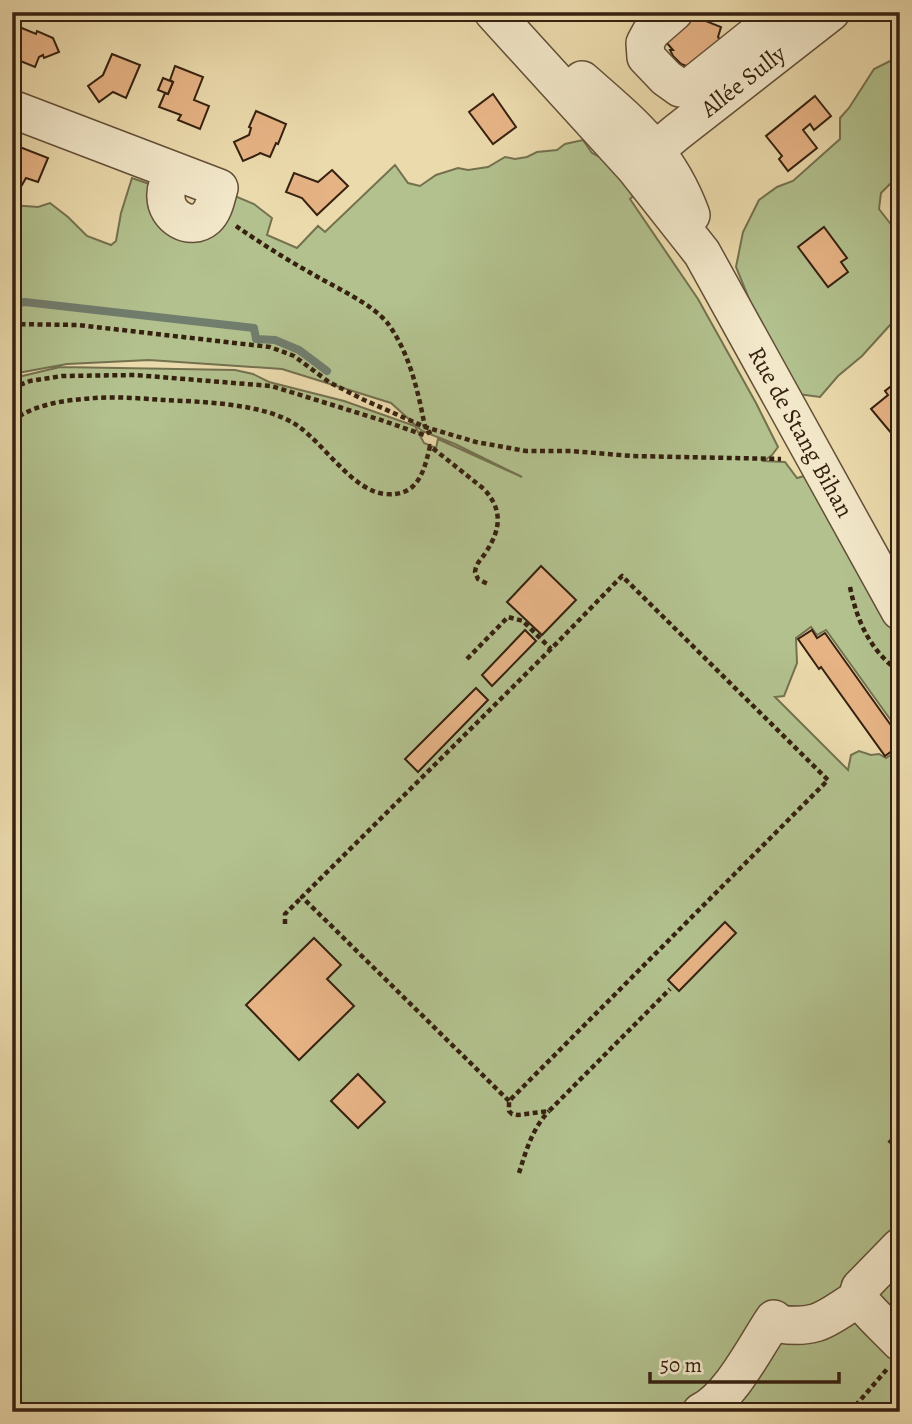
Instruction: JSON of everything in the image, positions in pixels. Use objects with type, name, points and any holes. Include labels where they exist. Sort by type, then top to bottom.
[{"type":"street","points":[[492,12],[574,101],[590,106],[645,160]]},
{"type":"street","name":"Rue de Stang Bihan","points":[[515,12],[562,62],[628,120],[645,160],[669,168],[685,200],[702,253],[804,456],[900,611]]},
{"type":"street","points":[[674,12],[651,32],[645,43],[646,57],[680,88],[690,87],[770,27]]},
{"type":"street","name":"Allée Sully","points":[[645,160],[770,27],[831,12]]},
{"type":"street","points":[[12,109],[219,188],[211,211]]},
{"type":"street","points":[[896,1352],[859,1298],[860,1288],[900,1247]]},
{"type":"street","points":[[701,1412],[729,1388],[776,1322],[800,1325],[823,1321],[859,1298]]},
{"type":"path","points":[[211,211],[300,267],[374,309],[389,325],[410,367],[425,426]]},
{"type":"path","points":[[12,324],[78,325],[270,346],[294,356],[329,382],[425,426],[476,442],[516,449],[632,456],[781,459],[804,456]]},
{"type":"path","points":[[12,388],[30,381],[62,376],[135,375],[271,386],[424,435],[435,430]]},
{"type":"path","points":[[12,421],[24,413],[48,404],[82,399],[137,398],[224,404],[257,410],[277,415],[297,425],[316,440],[354,481],[382,494],[403,492],[416,485],[426,466],[430,446],[492,497],[498,523],[475,572],[478,579],[488,584]]},
{"type":"path","points":[[285,923],[285,914],[622,576],[828,780],[509,1101],[509,1111],[512,1114],[549,1111]]},
{"type":"path","points":[[467,659],[508,617],[523,621],[551,649]]},
{"type":"path","points":[[302,897],[509,1101]]},
{"type":"path","points":[[519,1173],[539,1121],[670,989]]},
{"type":"path","points":[[889,1139],[900,1150]]},
{"type":"path","points":[[850,1412],[896,1352]]},
{"type":"path","points":[[897,1412],[896,1406],[900,1401]]},
{"type":"path","points":[[855,1405],[862,1412]]},
{"type":"green space","points":[[892,60],[900,61],[900,172],[881,193],[879,209],[900,236],[900,314],[820,397],[798,394],[776,365],[736,267],[743,232],[759,200],[777,187],[793,181],[840,139],[840,118],[874,69]]},
{"type":"green space","points":[[583,140],[592,153],[604,159],[636,194],[630,199],[698,299],[778,447],[764,461],[785,462],[797,478],[808,475],[900,626],[900,733],[826,630],[817,635],[811,627],[796,638],[797,663],[784,696],[775,697],[848,770],[851,755],[859,751],[871,755],[879,754],[886,758],[900,749],[900,1412],[12,1412],[12,380],[60,367],[235,370],[253,374],[269,382],[344,401],[415,426],[424,443],[436,448],[438,439],[522,477],[422,431],[391,403],[282,369],[149,360],[67,364],[12,374],[12,205],[38,207],[50,203],[87,236],[111,245],[116,241],[132,178],[158,187],[167,223],[235,196],[254,204],[272,218],[267,235],[297,248],[318,226],[325,232],[395,165],[408,183],[420,186],[436,175],[458,168],[468,170],[488,167],[505,157],[527,157]]},
{"type":"building","points":[[684,12],[696,12],[703,20],[721,27],[718,37],[727,48],[689,67],[681,64],[659,34]]},
{"type":"building","points":[[17,26],[53,38],[59,52],[44,58],[43,55],[39,57],[35,67],[18,60],[14,70],[12,33]]},
{"type":"building","points":[[112,54],[140,65],[126,98],[113,92],[99,102],[88,86],[103,75]]},
{"type":"building","points":[[175,66],[203,77],[194,100],[209,106],[200,129],[178,120],[181,115],[159,107],[173,82],[170,80]]},
{"type":"building","points":[[163,78],[173,82],[168,94],[158,90]]},
{"type":"building","points":[[493,94],[516,127],[493,144],[469,112]]},
{"type":"building","points":[[815,96],[831,116],[814,130],[810,124],[803,130],[817,148],[788,171],[779,159],[782,156],[766,136]]},
{"type":"building","points":[[256,111],[286,124],[270,157],[260,153],[243,161],[234,142],[249,135],[249,127]]},
{"type":"building","points":[[12,144],[48,158],[38,182],[26,178],[22,185],[12,181]]},
{"type":"building","points":[[332,170],[348,186],[317,215],[302,198],[286,192],[294,173],[318,182]]},
{"type":"building","points":[[824,227],[847,258],[841,262],[848,272],[828,287],[798,247]]},
{"type":"building","points":[[900,379],[900,427],[892,434],[871,409],[888,395],[885,391]]},
{"type":"building","points":[[541,566],[576,600],[542,635],[507,602]]},
{"type":"building","points":[[525,630],[536,641],[492,686],[482,675]]},
{"type":"building","points":[[812,630],[817,638],[825,633],[900,738],[900,745],[885,756],[798,639]]},
{"type":"building","points":[[476,688],[488,700],[418,772],[405,759]]},
{"type":"building","points":[[725,922],[736,933],[679,991],[668,980]]},
{"type":"building","points":[[314,938],[341,965],[327,979],[354,1006],[299,1060],[246,1005]]},
{"type":"building","points":[[358,1074],[385,1102],[358,1128],[331,1101]]},
{"type":"waterway","points":[[12,304],[25,302],[254,328],[256,339],[275,340],[299,350],[327,371]]}]
